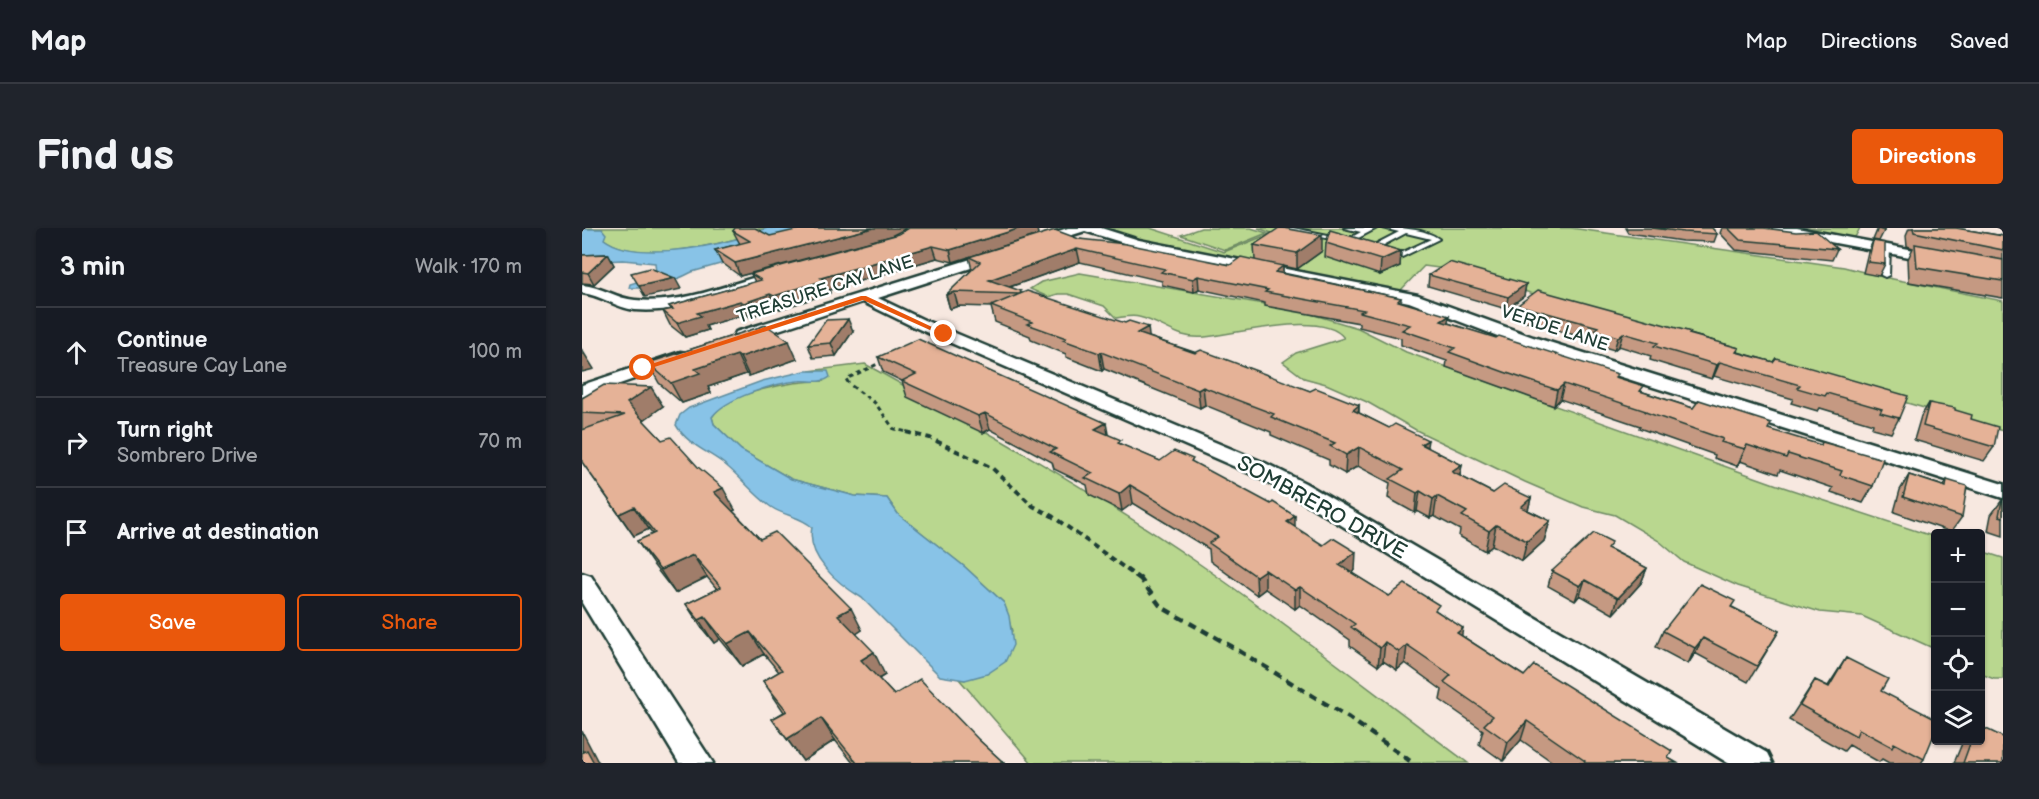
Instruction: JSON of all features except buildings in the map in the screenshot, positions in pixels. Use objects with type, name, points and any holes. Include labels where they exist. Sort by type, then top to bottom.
[{"type":"street","name":"TREASURE CAY LANE","points":[[731,340],[1081,228]]},
{"type":"street","name":"VERDE LANE","points":[[1088,228],[1137,243],[1413,298],[1527,341],[2003,491]]},
{"type":"street","points":[[1777,228],[1958,262]]},
{"type":"street","points":[[1762,232],[1811,239],[1813,235]]},
{"type":"street","points":[[582,289],[596,290],[622,303],[663,305],[796,270]]},
{"type":"street","name":"SOMBRERO DRIVE","points":[[864,297],[918,323],[1257,468],[1297,488],[1756,763]]},
{"type":"street","points":[[582,391],[698,351]]},
{"type":"street","points":[[582,582],[697,763]]},
{"type":"lane","points":[[1283,228],[1349,241],[1371,230]]},
{"type":"lane","points":[[1347,228],[1371,230]]},
{"type":"lane","points":[[1386,228],[1403,233],[1420,233],[1436,239],[1402,255],[1374,246],[1403,233]]},
{"type":"lane","points":[[1885,275],[1886,248]]},
{"type":"path","points":[[891,358],[846,379],[849,384],[875,403],[894,429],[930,438],[992,468],[1033,506],[1052,516],[1137,574],[1161,608],[1231,646],[1349,718],[1413,763]]},
{"type":"green space","points":[[582,228],[768,228],[705,246],[650,251],[617,246],[604,239],[602,229]]},
{"type":"green space","points":[[1104,228],[1150,228],[1224,252],[1272,233],[1258,228],[1571,228],[1844,267],[2003,301],[2003,431],[1461,271],[1424,266],[1400,291],[1150,243]]},
{"type":"green space","points":[[1201,228],[1251,228],[1267,233],[1225,250],[1181,235]]},
{"type":"green space","points":[[1787,228],[1860,228],[1854,239]]},
{"type":"green space","points":[[1080,273],[1294,309],[1358,328],[1406,352],[1780,486],[1931,536],[1931,647],[1862,616],[1820,612],[1738,586],[1684,562],[1659,541],[1615,515],[1583,507],[1525,482],[1416,430],[1367,402],[1326,384],[1304,378],[1283,362],[1296,353],[1344,338],[1334,330],[1299,325],[1205,337],[1186,336],[1139,317],[1116,318],[1104,306],[1068,294],[1048,297],[1030,289],[1041,282]]},
{"type":"green space","points":[[865,364],[1036,460],[1161,538],[1269,613],[1468,763],[1032,763],[959,679],[965,680],[1012,631],[1004,603],[965,567],[898,514],[887,498],[855,496],[791,479],[741,450],[714,424],[712,417],[720,408],[747,394],[796,383],[823,381],[816,372],[809,371]]},
{"type":"green space","points":[[1985,552],[2003,558],[2003,679],[1985,676]]},
{"type":"water","points":[[768,228],[847,228],[645,287],[629,288],[630,284],[653,277],[656,273],[655,263],[623,260],[582,262],[582,229],[602,229],[606,234],[604,239],[616,246],[632,250],[668,251],[706,246]]},
{"type":"water","points":[[805,371],[828,371],[830,377],[819,381],[789,382],[739,398],[712,417],[714,424],[741,450],[791,479],[855,496],[887,498],[898,514],[965,567],[1004,603],[1009,616],[1013,645],[1005,662],[987,674],[965,680],[940,676],[862,598],[843,585],[825,568],[814,549],[811,538],[812,527],[802,520],[771,507],[723,463],[686,437],[676,425],[680,415],[689,408],[762,381]]},
{"type":"route","points":[[643,368],[864,297],[944,334]]}]
